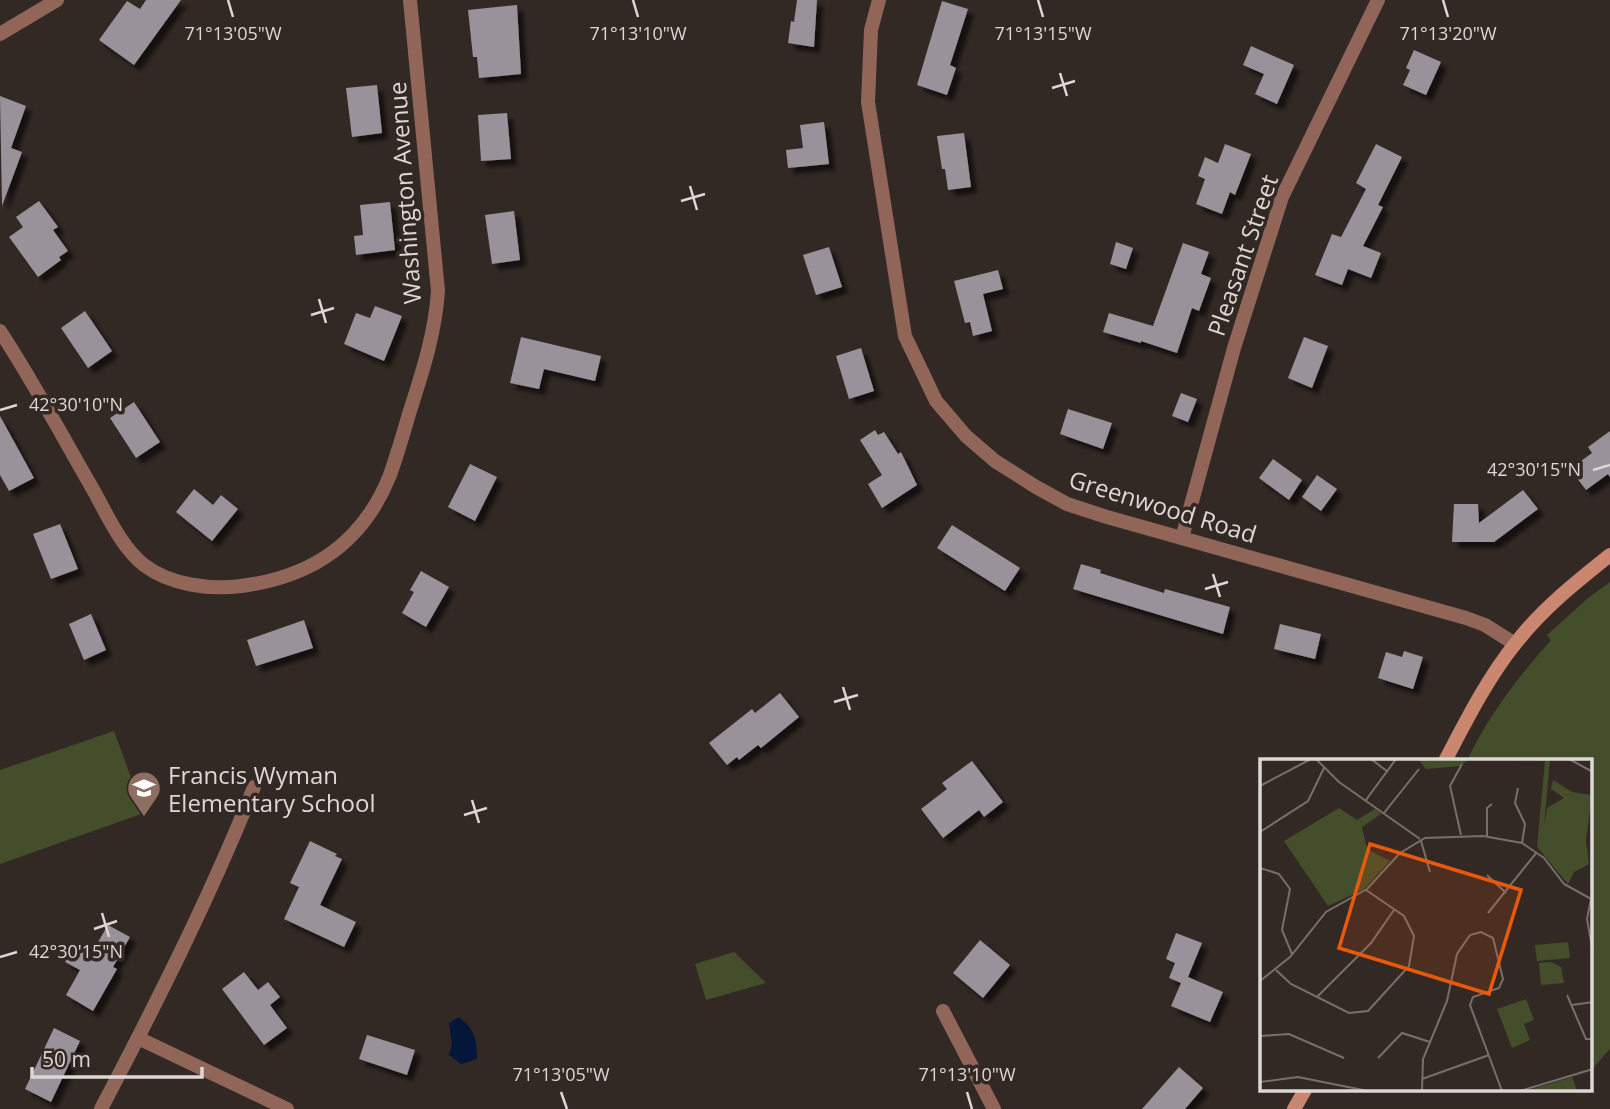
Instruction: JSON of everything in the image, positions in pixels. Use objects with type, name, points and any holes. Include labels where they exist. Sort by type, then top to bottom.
[{"type":"main road","points":[[1446,759],[1473,708],[1515,644],[1567,590],[1610,555]]},
{"type":"main road","points":[[1294,1109],[1304,1092]]},
{"type":"street","points":[[0,34],[57,0]]},
{"type":"street","name":"Washington Avenue","points":[[0,331],[117,532],[143,564],[158,574],[204,586],[268,582],[302,570],[341,548],[367,518],[389,477],[430,350],[436,321],[438,291],[411,0]]},
{"type":"street","name":"Greenwood Road","points":[[879,0],[871,30],[868,102],[905,336],[936,401],[966,436],[995,461],[1067,503],[1097,514],[1466,618],[1485,625],[1515,644]]},
{"type":"street","name":"Pleasant Street","points":[[1182,538],[1234,348],[1282,197],[1378,0]]},
{"type":"street","points":[[101,1109],[138,1038],[254,787]]},
{"type":"street","points":[[943,1011],[994,1109]]},
{"type":"street","points":[[138,1038],[287,1109]]},
{"type":"green space","points":[[1610,582],[1610,1049],[1593,1068],[1592,759],[1468,759],[1504,698],[1551,640],[1547,635]]},
{"type":"green space","points":[[114,731],[144,813],[0,864],[0,770]]},
{"type":"green space","points":[[734,952],[766,983],[706,1000],[695,964]]},
{"type":"water","points":[[459,1017],[472,1031],[477,1052],[477,1059],[461,1064],[449,1055],[452,1044],[449,1023]]},
{"type":"building","points":[[146,0],[181,0],[134,65],[99,40],[127,1],[140,9]]},
{"type":"building","points":[[797,0],[817,0],[814,47],[788,43]]},
{"type":"building","points":[[942,1],[968,9],[950,65],[956,68],[947,95],[917,85]]},
{"type":"building","points":[[517,5],[521,74],[479,78],[477,57],[473,57],[468,10]]},
{"type":"building","points":[[1251,46],[1294,65],[1277,104],[1255,94],[1264,74],[1243,65]]},
{"type":"building","points":[[1414,50],[1441,62],[1426,95],[1403,85],[1410,70],[1406,68]]},
{"type":"building","points":[[377,85],[382,133],[352,137],[346,88]]},
{"type":"building","points":[[0,96],[26,106],[11,148],[22,152],[2,206]]},
{"type":"building","points":[[507,113],[511,159],[481,161],[478,115]]},
{"type":"building","points":[[824,122],[829,164],[788,168],[786,150],[803,148],[800,125]]},
{"type":"building","points":[[964,133],[971,187],[948,190],[937,136]]},
{"type":"building","points":[[1225,144],[1251,154],[1235,195],[1230,192],[1222,214],[1196,204],[1205,179],[1198,176],[1205,157],[1218,163]]},
{"type":"building","points":[[1376,144],[1402,157],[1378,205],[1383,207],[1363,246],[1381,253],[1371,278],[1348,269],[1342,285],[1315,275],[1332,234],[1341,237],[1366,189],[1356,183]]},
{"type":"building","points":[[39,201],[58,227],[53,230],[68,251],[59,257],[61,260],[38,277],[9,237],[23,227],[16,217]]},
{"type":"building","points":[[390,202],[395,250],[356,255],[354,236],[363,235],[360,205]]},
{"type":"building","points":[[514,211],[520,260],[492,264],[485,215]]},
{"type":"building","points":[[1116,242],[1133,248],[1126,269],[1110,264]]},
{"type":"building","points":[[1183,243],[1209,252],[1201,274],[1211,278],[1199,311],[1192,308],[1177,353],[1103,332],[1109,313],[1153,326]]},
{"type":"building","points":[[829,247],[842,287],[816,295],[803,255]]},
{"type":"building","points":[[998,270],[1003,289],[983,294],[992,331],[973,336],[970,322],[965,323],[954,281]]},
{"type":"building","points":[[375,306],[402,316],[384,361],[344,344],[356,313],[370,318]]},
{"type":"building","points":[[85,311],[112,351],[88,368],[61,328]]},
{"type":"building","points":[[521,337],[601,356],[595,381],[544,369],[539,389],[510,383]]},
{"type":"building","points":[[1304,337],[1328,346],[1312,388],[1288,378]]},
{"type":"building","points":[[861,348],[874,391],[849,399],[836,356]]},
{"type":"building","points":[[1181,393],[1197,399],[1188,422],[1172,416]]},
{"type":"building","points":[[134,402],[160,442],[136,458],[110,418]]},
{"type":"building","points":[[1068,409],[1112,423],[1103,449],[1060,434]]},
{"type":"building","points":[[0,416],[34,478],[9,491],[0,475]]},
{"type":"building","points":[[875,430],[878,435],[884,432],[898,454],[901,452],[917,485],[882,508],[868,484],[882,475],[860,440]]},
{"type":"building","points":[[1610,431],[1610,477],[1608,474],[1586,490],[1570,469],[1592,453],[1588,447]]},
{"type":"building","points":[[1273,459],[1302,480],[1289,500],[1259,478]]},
{"type":"building","points":[[470,464],[497,477],[475,521],[448,507]]},
{"type":"building","points":[[1317,475],[1337,489],[1321,511],[1302,497]]},
{"type":"building","points":[[194,489],[213,505],[221,495],[238,509],[212,541],[176,512]]},
{"type":"building","points":[[1523,490],[1538,509],[1494,542],[1452,542],[1454,504],[1478,504],[1479,523]]},
{"type":"building","points":[[60,524],[78,569],[51,579],[33,534]]},
{"type":"building","points":[[952,525],[1020,568],[1005,591],[937,548]]},
{"type":"building","points":[[1081,564],[1101,570],[1100,573],[1164,593],[1165,589],[1230,607],[1223,634],[1073,589]]},
{"type":"building","points":[[421,571],[449,587],[426,627],[402,613],[414,592],[410,590]]},
{"type":"building","points":[[91,614],[106,650],[84,660],[69,624]]},
{"type":"building","points":[[304,620],[313,648],[256,666],[247,640]]},
{"type":"building","points":[[1280,624],[1321,634],[1315,659],[1274,649]]},
{"type":"building","points":[[1404,651],[1423,657],[1413,689],[1378,678],[1386,652],[1402,657]]},
{"type":"building","points":[[780,693],[799,717],[761,748],[758,745],[739,760],[737,757],[727,765],[709,743],[752,709],[755,713]]},
{"type":"building","points":[[972,761],[1003,802],[984,817],[979,810],[943,838],[921,809],[947,789],[942,783]]},
{"type":"building","points":[[310,841],[342,859],[320,905],[356,922],[344,947],[284,919],[299,887],[290,883]]},
{"type":"building","points":[[108,925],[130,937],[113,967],[117,969],[93,1011],[66,995],[80,970],[65,962],[74,945],[91,954]]},
{"type":"building","points":[[1176,933],[1202,943],[1188,977],[1223,992],[1210,1022],[1171,1006],[1181,983],[1169,978],[1175,963],[1166,959]]},
{"type":"building","points":[[980,940],[1010,965],[983,998],[953,973]]},
{"type":"building","points":[[244,972],[258,990],[268,982],[280,997],[270,1005],[287,1028],[264,1045],[222,989]]},
{"type":"building","points":[[54,1028],[80,1041],[51,1102],[25,1089]]},
{"type":"building","points":[[367,1035],[415,1050],[407,1075],[359,1059]]},
{"type":"building","points":[[1179,1067],[1203,1088],[1185,1109],[1142,1109]]},
{"type":"place","name":"Francis Wyman Elementary School","points":[[144,818]]}]
